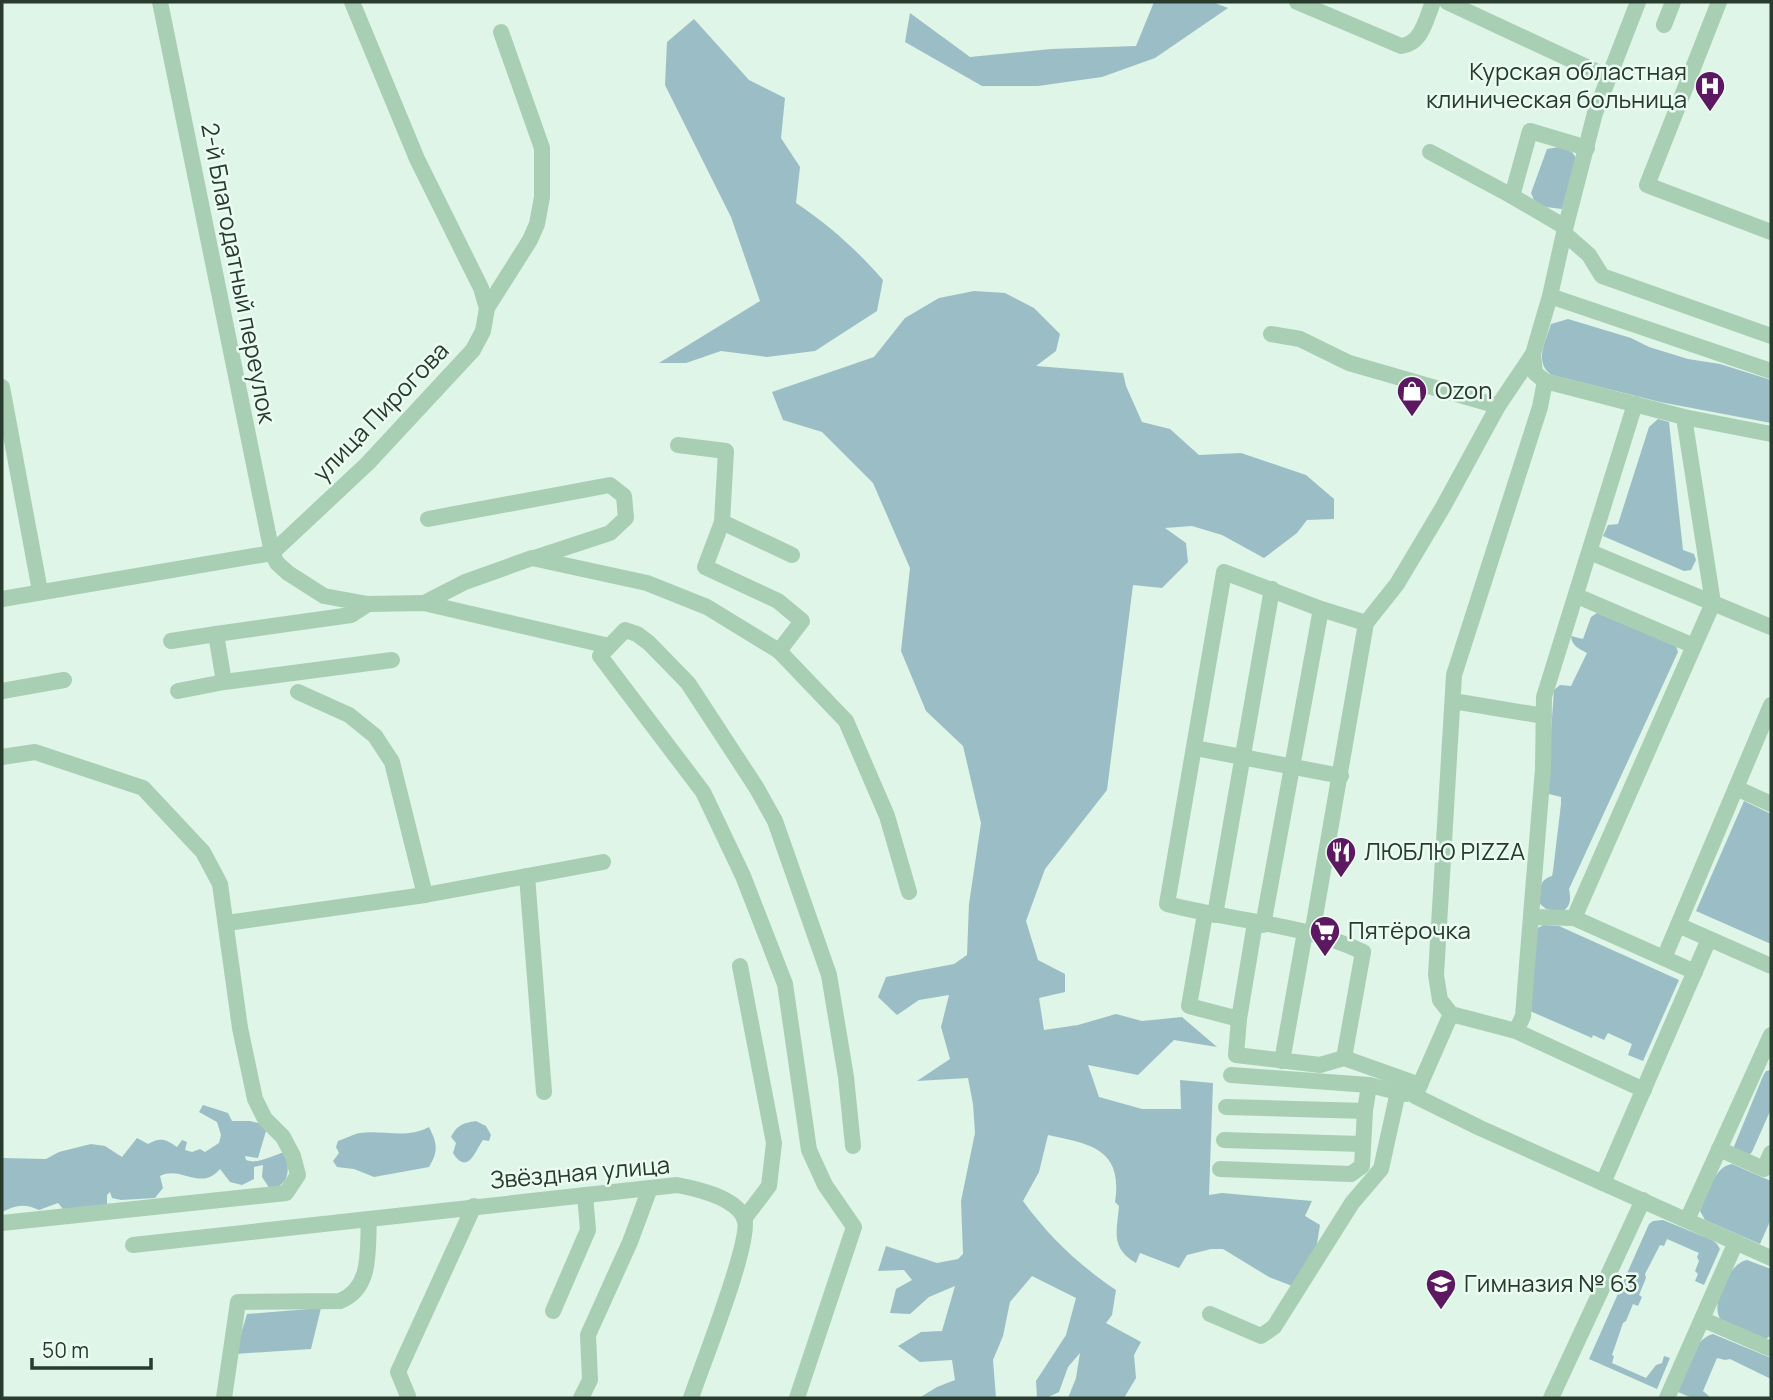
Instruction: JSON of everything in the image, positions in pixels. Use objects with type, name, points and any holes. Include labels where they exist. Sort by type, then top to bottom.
[{"type":"street","name":"2-й Благодатный переулок","points":[[160,2],[272,552]]},
{"type":"street","points":[[352,2],[417,159],[481,288],[487,308]]},
{"type":"street","points":[[1297,2],[1401,46],[1410,45],[1417,39],[1433,2]]},
{"type":"street","points":[[1447,2],[1608,77]]},
{"type":"street","points":[[1282,1061],[1340,776],[1366,623],[1397,584],[1498,406],[1533,354],[1550,296],[1564,230],[1608,77],[1638,2]]},
{"type":"street","points":[[1664,25],[1674,2]]},
{"type":"street","points":[[1719,2],[1647,184],[1771,232]]},
{"type":"street","name":"улица Пирогова","points":[[272,552],[368,463],[473,350],[483,331],[487,308],[530,240],[537,224],[544,176],[542,148],[501,32]]},
{"type":"street","points":[[1512,195],[1530,131],[1587,148]]},
{"type":"street","points":[[1430,152],[1512,195],[1564,230],[1589,255],[1602,276],[1771,336]]},
{"type":"street","points":[[1550,296],[1771,371]]},
{"type":"street","points":[[1271,334],[1300,339],[1349,363],[1498,406]]},
{"type":"street","points":[[1533,354],[1535,373],[1545,382],[1684,417],[1771,433]]},
{"type":"street","points":[[1545,382],[1540,407],[1454,676],[1436,975],[1440,1000],[1451,1014],[1516,1031],[1644,1090]]},
{"type":"street","points":[[2,387],[40,591]]},
{"type":"street","points":[[1516,1031],[1523,1016],[1543,769],[1544,697],[1635,404]]},
{"type":"street","points":[[1574,918],[1713,603],[1684,417]]},
{"type":"street","points":[[678,446],[726,451],[722,522],[705,567],[778,601],[802,621],[779,651]]},
{"type":"street","points":[[424,603],[465,582],[610,533],[626,518],[624,496],[610,485],[428,519]]},
{"type":"street","points":[[722,522],[792,555]]},
{"type":"street","points":[[2,599],[272,552],[277,563],[288,573],[324,596],[368,604],[424,603],[609,646]]},
{"type":"street","points":[[1590,552],[1771,627]]},
{"type":"street","points":[[532,558],[647,583],[707,607],[779,651],[846,721],[887,816],[909,892]]},
{"type":"street","points":[[1344,1058],[1363,952],[1308,933],[1167,904],[1224,572],[1366,623]]},
{"type":"street","points":[[1239,1019],[1189,1006],[1242,757],[1272,589]]},
{"type":"street","points":[[1577,596],[1693,646]]},
{"type":"street","points":[[171,641],[351,615],[368,604]]},
{"type":"street","points":[[1321,609],[1239,1019],[1236,1055],[1320,1065],[1344,1058],[1418,1091],[1480,1128],[1736,1242],[1769,1253]]},
{"type":"street","points":[[797,1398],[853,1227],[825,1185],[809,1150],[785,984],[743,876],[703,792],[600,656],[625,630],[637,634],[649,643],[688,683],[756,786],[775,821],[829,975],[846,1077],[853,1146]]},
{"type":"street","points":[[216,634],[224,682]]},
{"type":"street","points":[[178,691],[224,682],[392,660]]},
{"type":"street","points":[[2,691],[64,680]]},
{"type":"street","points":[[298,692],[349,715],[375,736],[392,762],[425,895]]},
{"type":"street","points":[[1453,701],[1544,716]]},
{"type":"street","points":[[1664,958],[1771,705]]},
{"type":"street","points":[[1195,748],[1340,776]]},
{"type":"street","points":[[2,757],[35,752],[143,788],[203,852],[220,884],[240,1028],[255,1099],[265,1119],[282,1137],[293,1156],[298,1175],[285,1193],[2,1223]]},
{"type":"street","points":[[1736,788],[1771,804]]},
{"type":"street","points":[[227,923],[425,895],[603,862]]},
{"type":"street","points":[[527,876],[544,1091]]},
{"type":"street","points":[[1531,917],[1574,918],[1695,972]]},
{"type":"street","points":[[1678,925],[1771,966]]},
{"type":"street","points":[[1603,1183],[1709,939]]},
{"type":"street","points":[[691,1398],[739,1259],[746,1229],[744,1219],[769,1186],[774,1143],[740,966]]},
{"type":"street","points":[[1418,1091],[1451,1014]]},
{"type":"street","points":[[1687,1220],[1718,1149],[1766,1062],[1771,1035]]},
{"type":"street","points":[[1231,1075],[1369,1086],[1398,1092],[1418,1091]]},
{"type":"street","points":[[1220,1170],[1352,1174],[1362,1167],[1369,1086]]},
{"type":"street","points":[[1210,1314],[1261,1336],[1274,1327],[1352,1203],[1381,1169],[1398,1092]]},
{"type":"street","points":[[1226,1107],[1365,1111]]},
{"type":"street","points":[[1224,1140],[1362,1144]]},
{"type":"street","points":[[1718,1149],[1764,1169],[1771,1153]]},
{"type":"street","name":"Звёздная улица","points":[[133,1245],[677,1185],[694,1188],[735,1207],[744,1219]]},
{"type":"street","points":[[581,1398],[590,1380],[588,1335],[650,1188]]},
{"type":"street","points":[[553,1311],[588,1230],[585,1195]]},
{"type":"street","points":[[1551,1398],[1643,1200]]},
{"type":"street","points":[[407,1398],[398,1372],[474,1206]]},
{"type":"street","points":[[224,1398],[238,1302],[340,1301],[351,1296],[365,1277],[369,1219]]},
{"type":"street","points":[[1667,1398],[1736,1242]]},
{"type":"street","points":[[1703,1320],[1771,1349]]},
{"type":"shaded area","points":[[1154,2],[1212,2],[1228,8],[1155,58],[1102,77],[1038,86],[982,86],[905,42],[910,13],[970,57],[1051,49],[1136,46]]},
{"type":"shaded area","points":[[694,19],[749,80],[785,98],[781,138],[800,167],[796,203],[842,238],[883,280],[877,311],[815,351],[767,357],[721,351],[686,363],[659,363],[760,301],[731,217],[665,85],[667,42]]},
{"type":"shaded area","points":[[1559,147],[1572,152],[1576,158],[1562,209],[1535,202],[1531,193],[1547,149]]},
{"type":"shaded area","points":[[974,291],[1005,293],[1034,308],[1060,334],[1056,351],[1036,366],[1123,373],[1142,422],[1170,429],[1199,455],[1241,453],[1306,475],[1334,499],[1334,519],[1307,520],[1297,533],[1264,558],[1222,535],[1192,526],[1165,528],[1186,543],[1188,562],[1162,588],[1133,585],[1107,790],[1045,869],[1026,921],[1038,960],[1065,974],[1065,992],[1039,998],[1044,1030],[1078,1025],[1116,1014],[1142,1021],[1182,1017],[1217,1047],[1174,1040],[1138,1075],[1088,1065],[1099,1097],[1142,1109],[1181,1109],[1180,1080],[1213,1083],[1209,1195],[1222,1193],[1312,1201],[1305,1216],[1320,1225],[1316,1250],[1295,1287],[1269,1277],[1223,1249],[1187,1255],[1179,1268],[1140,1253],[1136,1263],[1122,1251],[1117,1238],[1119,1206],[1115,1202],[1114,1170],[1109,1160],[1090,1146],[1048,1135],[1039,1172],[1023,1201],[1065,1250],[1116,1290],[1112,1315],[1106,1323],[1141,1342],[1134,1355],[1136,1378],[1124,1398],[1068,1398],[1076,1378],[1080,1353],[1068,1367],[1059,1392],[1046,1398],[1037,1398],[1036,1381],[1066,1335],[1076,1298],[1032,1276],[1010,1302],[1003,1336],[993,1360],[996,1398],[919,1398],[955,1380],[952,1360],[920,1362],[898,1346],[921,1332],[942,1331],[955,1286],[929,1297],[910,1314],[890,1313],[896,1289],[912,1280],[904,1270],[878,1271],[886,1246],[937,1263],[958,1259],[963,1254],[961,1201],[975,1133],[968,1078],[917,1081],[950,1059],[941,1027],[949,995],[919,1000],[897,1015],[878,997],[886,977],[954,964],[967,955],[969,904],[981,823],[963,746],[926,711],[901,651],[910,568],[873,483],[822,432],[783,420],[772,392],[874,357],[905,318],[939,298]]},
{"type":"shaded area","points":[[1568,319],[1688,359],[1720,364],[1771,380],[1771,423],[1660,402],[1552,375],[1543,364],[1544,344],[1551,324]]},
{"type":"shaded area","points":[[1658,419],[1669,422],[1683,550],[1694,554],[1696,560],[1691,570],[1684,571],[1603,536],[1608,525],[1618,524],[1649,427]]},
{"type":"shaded area","points":[[1597,613],[1676,646],[1678,652],[1569,889],[1569,905],[1562,912],[1546,909],[1539,903],[1542,883],[1552,876],[1561,804],[1561,797],[1549,794],[1547,787],[1554,690],[1560,685],[1571,686],[1587,653],[1574,644],[1571,636],[1583,639],[1591,617]]},
{"type":"shaded area","points":[[1744,801],[1771,814],[1771,944],[1696,911]]},
{"type":"shaded area","points":[[1543,925],[1559,926],[1679,980],[1643,1061],[1628,1055],[1632,1044],[1608,1033],[1604,1040],[1593,1035],[1592,1038],[1530,1011],[1536,933]]},
{"type":"shaded area","points":[[1771,1070],[1771,1109],[1749,1155],[1733,1149],[1763,1076],[1766,1071]]},
{"type":"shaded area","points":[[203,1105],[228,1113],[232,1121],[263,1124],[266,1131],[258,1158],[245,1156],[246,1160],[260,1160],[285,1152],[288,1170],[285,1180],[270,1189],[262,1177],[263,1165],[254,1167],[254,1179],[242,1185],[230,1182],[220,1169],[206,1178],[168,1173],[160,1176],[163,1188],[155,1198],[121,1200],[112,1198],[110,1192],[107,1195],[107,1209],[63,1209],[58,1203],[39,1210],[20,1206],[2,1212],[2,1158],[46,1159],[59,1152],[91,1144],[105,1146],[122,1157],[137,1138],[148,1144],[163,1140],[177,1147],[182,1140],[187,1142],[185,1150],[192,1152],[200,1149],[205,1152],[219,1143],[221,1135],[217,1122],[199,1112]]},
{"type":"shaded area","points":[[476,1121],[486,1126],[491,1135],[489,1141],[483,1140],[471,1159],[463,1162],[453,1153],[456,1143],[451,1137],[461,1125]]},
{"type":"shaded area","points":[[429,1127],[436,1147],[429,1167],[374,1177],[354,1169],[337,1167],[333,1161],[339,1153],[336,1147],[338,1141],[355,1134],[412,1133]]},
{"type":"shaded area","points":[[1732,1164],[1771,1181],[1771,1219],[1760,1244],[1705,1220],[1700,1211],[1720,1170]]},
{"type":"shaded area","points":[[1663,1220],[1712,1240],[1720,1249],[1704,1285],[1695,1281],[1699,1253],[1667,1239],[1664,1246],[1660,1245],[1645,1274],[1639,1295],[1642,1297],[1638,1306],[1633,1304],[1623,1323],[1612,1355],[1612,1363],[1646,1378],[1656,1365],[1662,1363],[1664,1356],[1670,1358],[1657,1389],[1589,1359],[1649,1224]]},
{"type":"shaded area","points":[[1747,1260],[1771,1269],[1771,1335],[1766,1339],[1721,1320],[1718,1313],[1717,1305],[1723,1285],[1734,1269]]},
{"type":"shaded area","points":[[321,1308],[311,1349],[235,1354],[247,1314]]},
{"type":"shaded area","points":[[1713,1334],[1771,1358],[1771,1379],[1730,1359],[1717,1358],[1703,1391],[1711,1398],[1692,1398],[1678,1392],[1695,1350],[1706,1337]]},
{"type":"place","name":"Курская областная клиническая больница","points":[[1710,113]]},
{"type":"place","name":"Ozon","points":[[1412,418]]},
{"type":"place","name":"ЛЮБЛЮ PIZZA","points":[[1341,879]]},
{"type":"place","name":"Пятёрочка","points":[[1325,958]]},
{"type":"place","name":"Гимназия № 63","points":[[1441,1311]]}]
